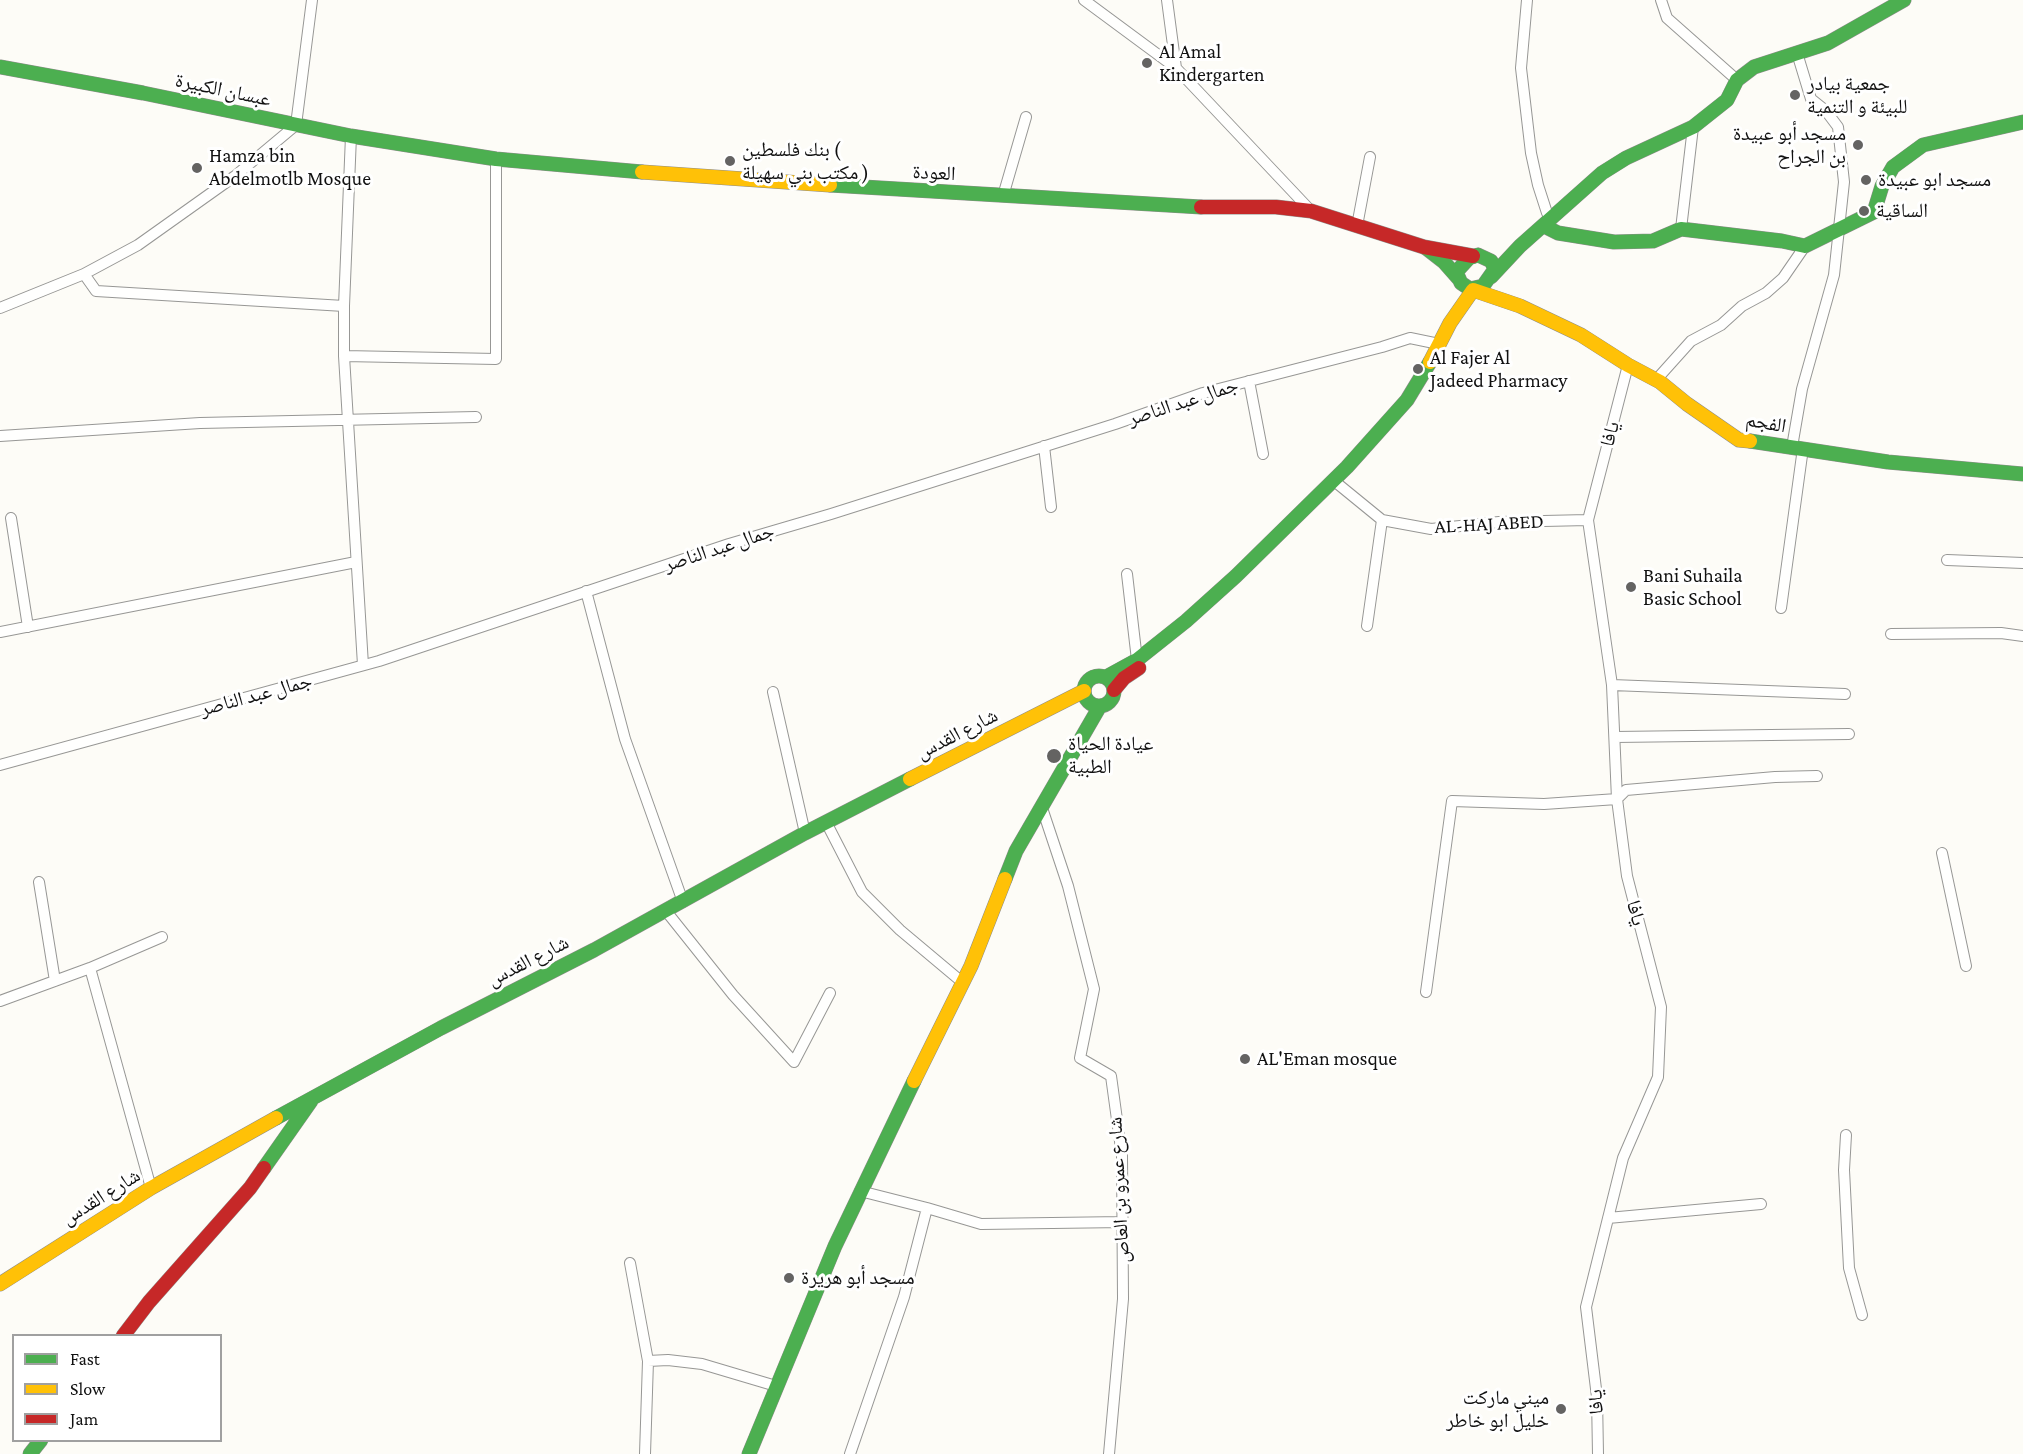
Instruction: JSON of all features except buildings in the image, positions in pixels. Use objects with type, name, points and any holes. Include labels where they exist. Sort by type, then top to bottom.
[{"type":"main road","points":[[1504,301],[1492,290],[1490,278],[1495,269],[1491,261],[1476,256],[1460,266],[1457,274],[1464,284],[1483,286],[1490,278],[1520,246],[1543,223],[1578,183],[1603,164],[1703,113],[1722,96],[1734,78],[1752,60],[1823,37],[1854,22],[1890,0]]},
{"type":"main road","points":[[1543,223],[1602,173],[1626,158],[1693,127],[1714,112],[1727,100],[1734,78],[1754,67],[1828,43],[1904,0]]},
{"type":"main road","name":"عبسان الكبيرة","points":[[0,67],[143,93],[351,136],[438,150]]},
{"type":"main road","points":[[1543,223],[1558,233],[1575,237],[1629,243],[1653,241],[1681,229],[1782,241],[1805,246],[1874,212],[1887,177],[1905,157],[1923,145],[2023,122]]},
{"type":"main road","name":"العودة","points":[[438,150],[496,159],[597,169],[1215,208],[1276,207],[1311,211],[1424,247],[1476,256],[1504,253],[1520,246]]},
{"type":"main road","name":"العودة","points":[[1424,247],[1444,262],[1464,284]]},
{"type":"main road","points":[[1100,706],[1089,702],[1084,691],[1085,684],[1092,677],[1106,677],[1137,660],[1186,621],[1335,481],[1407,400],[1456,314],[1464,284]]},
{"type":"main road","name":"الفجم","points":[[1464,284],[1581,335],[1628,366],[1656,380],[1739,440],[1888,462],[2023,474]]},
{"type":"main road","points":[[749,1454],[860,1191],[971,966],[1017,851],[1074,748],[1100,706],[1111,700],[1114,690],[1124,678],[1162,651],[1236,586],[1309,516],[1329,494],[1335,481]]},
{"type":"main road","points":[[1106,677],[1112,683],[1114,690]]},
{"type":"main road","name":"شارع القدس","points":[[0,1284],[151,1188],[441,1028],[683,902],[714,882],[805,833],[1084,691]]},
{"type":"main road","points":[[124,1334],[149,1302],[250,1188],[314,1098]]},
{"type":"main road","points":[[30,1454],[39,1442]]},
{"type":"street","points":[[0,308],[84,274],[138,245],[235,176],[296,125],[312,0]]},
{"type":"street","points":[[1084,0],[1176,68],[1311,211]]},
{"type":"street","points":[[1167,0],[1176,68]]},
{"type":"street","points":[[1527,0],[1521,68],[1531,153],[1543,223]]},
{"type":"street","points":[[1661,0],[1667,18],[1734,78]]},
{"type":"street","points":[[1781,609],[1803,389],[1834,275],[1844,182],[1838,127],[1826,111],[1811,99],[1797,53]]},
{"type":"street","points":[[1003,196],[1026,117]]},
{"type":"street","points":[[1681,229],[1693,127]]},
{"type":"street","points":[[351,136],[344,356],[363,665]]},
{"type":"street","points":[[1357,226],[1370,157]]},
{"type":"street","points":[[344,356],[496,359],[496,159]]},
{"type":"street","points":[[1656,380],[1691,341],[1721,325],[1742,306],[1766,293],[1783,278],[1805,246]]},
{"type":"street","points":[[84,274],[96,291],[344,306]]},
{"type":"street","name":"جمال عبد الناصر","points":[[0,765],[363,665],[729,544],[831,514],[1203,393],[1410,338],[1439,344]]},
{"type":"street","name":"يافا","points":[[1598,1454],[1597,1397],[1586,1307],[1623,1158],[1658,1077],[1660,1007],[1627,876],[1617,799],[1612,685],[1588,520],[1628,366]]},
{"type":"street","points":[[1250,381],[1263,454]]},
{"type":"street","points":[[0,436],[200,423],[476,417]]},
{"type":"street","points":[[1044,446],[1052,507]]},
{"type":"street","name":"AL-HAJ ABED","points":[[1335,481],[1382,520],[1431,529],[1499,522],[1588,520]]},
{"type":"street","points":[[11,518],[28,627]]},
{"type":"street","points":[[1367,627],[1382,520]]},
{"type":"street","points":[[1947,560],[2023,563]]},
{"type":"street","points":[[0,632],[356,562]]},
{"type":"street","points":[[1127,574],[1137,660]]},
{"type":"street","points":[[586,591],[625,739],[683,902]]},
{"type":"street","points":[[1892,634],[2001,633],[2023,636]]},
{"type":"street","points":[[1612,685],[1845,694]]},
{"type":"street","points":[[773,692],[805,833]]},
{"type":"street","points":[[1615,737],[1849,734]]},
{"type":"street","points":[[1426,992],[1452,801],[1544,804],[1617,799],[1626,790],[1775,777],[1817,776]]},
{"type":"street","name":"شارع عمرو بن العاص","points":[[1042,808],[1068,886],[1094,989],[1080,1058],[1112,1076],[1122,1156],[1123,1299],[1109,1454]]},
{"type":"street","points":[[826,822],[862,892],[900,930],[962,982]]},
{"type":"street","points":[[1942,853],[1966,966]]},
{"type":"street","points":[[39,882],[55,981]]},
{"type":"street","points":[[666,911],[733,995],[794,1062],[830,993]]},
{"type":"street","points":[[0,1001],[90,968],[162,937]]},
{"type":"street","points":[[90,968],[151,1188]]},
{"type":"street","points":[[1846,1135],[1844,1170],[1849,1269],[1862,1315]]},
{"type":"street","points":[[860,1191],[981,1224],[1123,1222]]},
{"type":"street","points":[[1608,1218],[1761,1204]]},
{"type":"street","points":[[850,1454],[904,1298],[927,1208]]},
{"type":"street","points":[[630,1263],[648,1361],[645,1454]]},
{"type":"street","points":[[648,1361],[668,1360],[702,1364],[776,1386]]},
{"type":"traffic: fast","points":[[1491,277],[1520,246],[1602,173],[1626,158],[1693,127],[1727,100],[1737,80],[1754,67],[1828,43],[1904,0]]},
{"type":"traffic: fast","points":[[0,67],[143,93],[351,136],[496,159],[642,172]]},
{"type":"traffic: fast","points":[[1544,226],[1558,233],[1614,242],[1653,241],[1681,229],[1782,241],[1805,246],[1874,212],[1882,186],[1893,167],[1923,145],[2023,122]]},
{"type":"traffic: fast","points":[[830,185],[1201,207]]},
{"type":"traffic: fast","points":[[1426,248],[1444,262],[1459,279]]},
{"type":"traffic: fast","points":[[1478,255],[1491,261],[1495,269],[1483,286],[1470,289],[1461,283],[1457,274],[1469,258],[1478,255]]},
{"type":"traffic: fast","points":[[1106,677],[1137,660],[1186,621],[1236,576],[1347,467],[1407,400],[1430,362]]},
{"type":"traffic: fast","points":[[1750,441],[1888,462],[2023,474]]},
{"type":"traffic: fast","points":[[1099,676],[1110,680],[1114,691],[1110,702],[1099,706],[1088,702],[1084,691],[1088,680],[1099,676]]},
{"type":"traffic: fast","points":[[1005,879],[1016,851],[1100,706]]},
{"type":"traffic: fast","points":[[276,1118],[441,1028],[594,950],[805,833],[910,779]]},
{"type":"traffic: fast","points":[[749,1454],[835,1246],[914,1081]]},
{"type":"traffic: fast","points":[[264,1168],[311,1101]]},
{"type":"traffic: fast","points":[[30,1454],[39,1442]]},
{"type":"traffic: slow","points":[[642,172],[830,185]]},
{"type":"traffic: slow","points":[[1430,362],[1450,323],[1473,290],[1520,306],[1581,335],[1660,382],[1739,440],[1750,441]]},
{"type":"traffic: slow","points":[[910,779],[1084,691]]},
{"type":"traffic: slow","points":[[914,1081],[971,966],[1005,879]]},
{"type":"traffic: slow","points":[[0,1284],[151,1188],[276,1118]]},
{"type":"traffic: jam","points":[[1201,207],[1276,207],[1311,211],[1424,247],[1473,256]]},
{"type":"traffic: jam","points":[[1114,690],[1124,678],[1139,668]]},
{"type":"traffic: jam","points":[[125,1334],[149,1302],[250,1188],[264,1168]]},
{"type":"place","name":"Al Amal Kindergarten","points":[[1147,63]]},
{"type":"place","name":"جمعية بيادر للبيئة و التنمية","points":[[1795,95]]},
{"type":"place","name":"مسجد أبو عبيدة بن الجراح","points":[[1858,145]]},
{"type":"place","name":"بنك فلسطين ( مكتب بني سهيلة )","points":[[730,161]]},
{"type":"place","name":"Hamza bin Abdelmotlb Mosque","points":[[197,168]]},
{"type":"place","name":"مسجد ابو عبيدة","points":[[1866,180]]},
{"type":"place","name":"الساقية","points":[[1864,211]]},
{"type":"place","name":"Al Fajer Al Jadeed Pharmacy","points":[[1418,369]]},
{"type":"place","name":"Bani Suhaila Basic School","points":[[1631,587]]},
{"type":"place","name":"عيادة الحياة الطبية","points":[[1054,756]]},
{"type":"place","name":"AL'Eman mosque","points":[[1245,1059]]},
{"type":"place","name":"مسجد أبو هريرة","points":[[789,1278]]},
{"type":"place","name":"ميني ماركت خليل ابو خاطر","points":[[1561,1409]]}]
